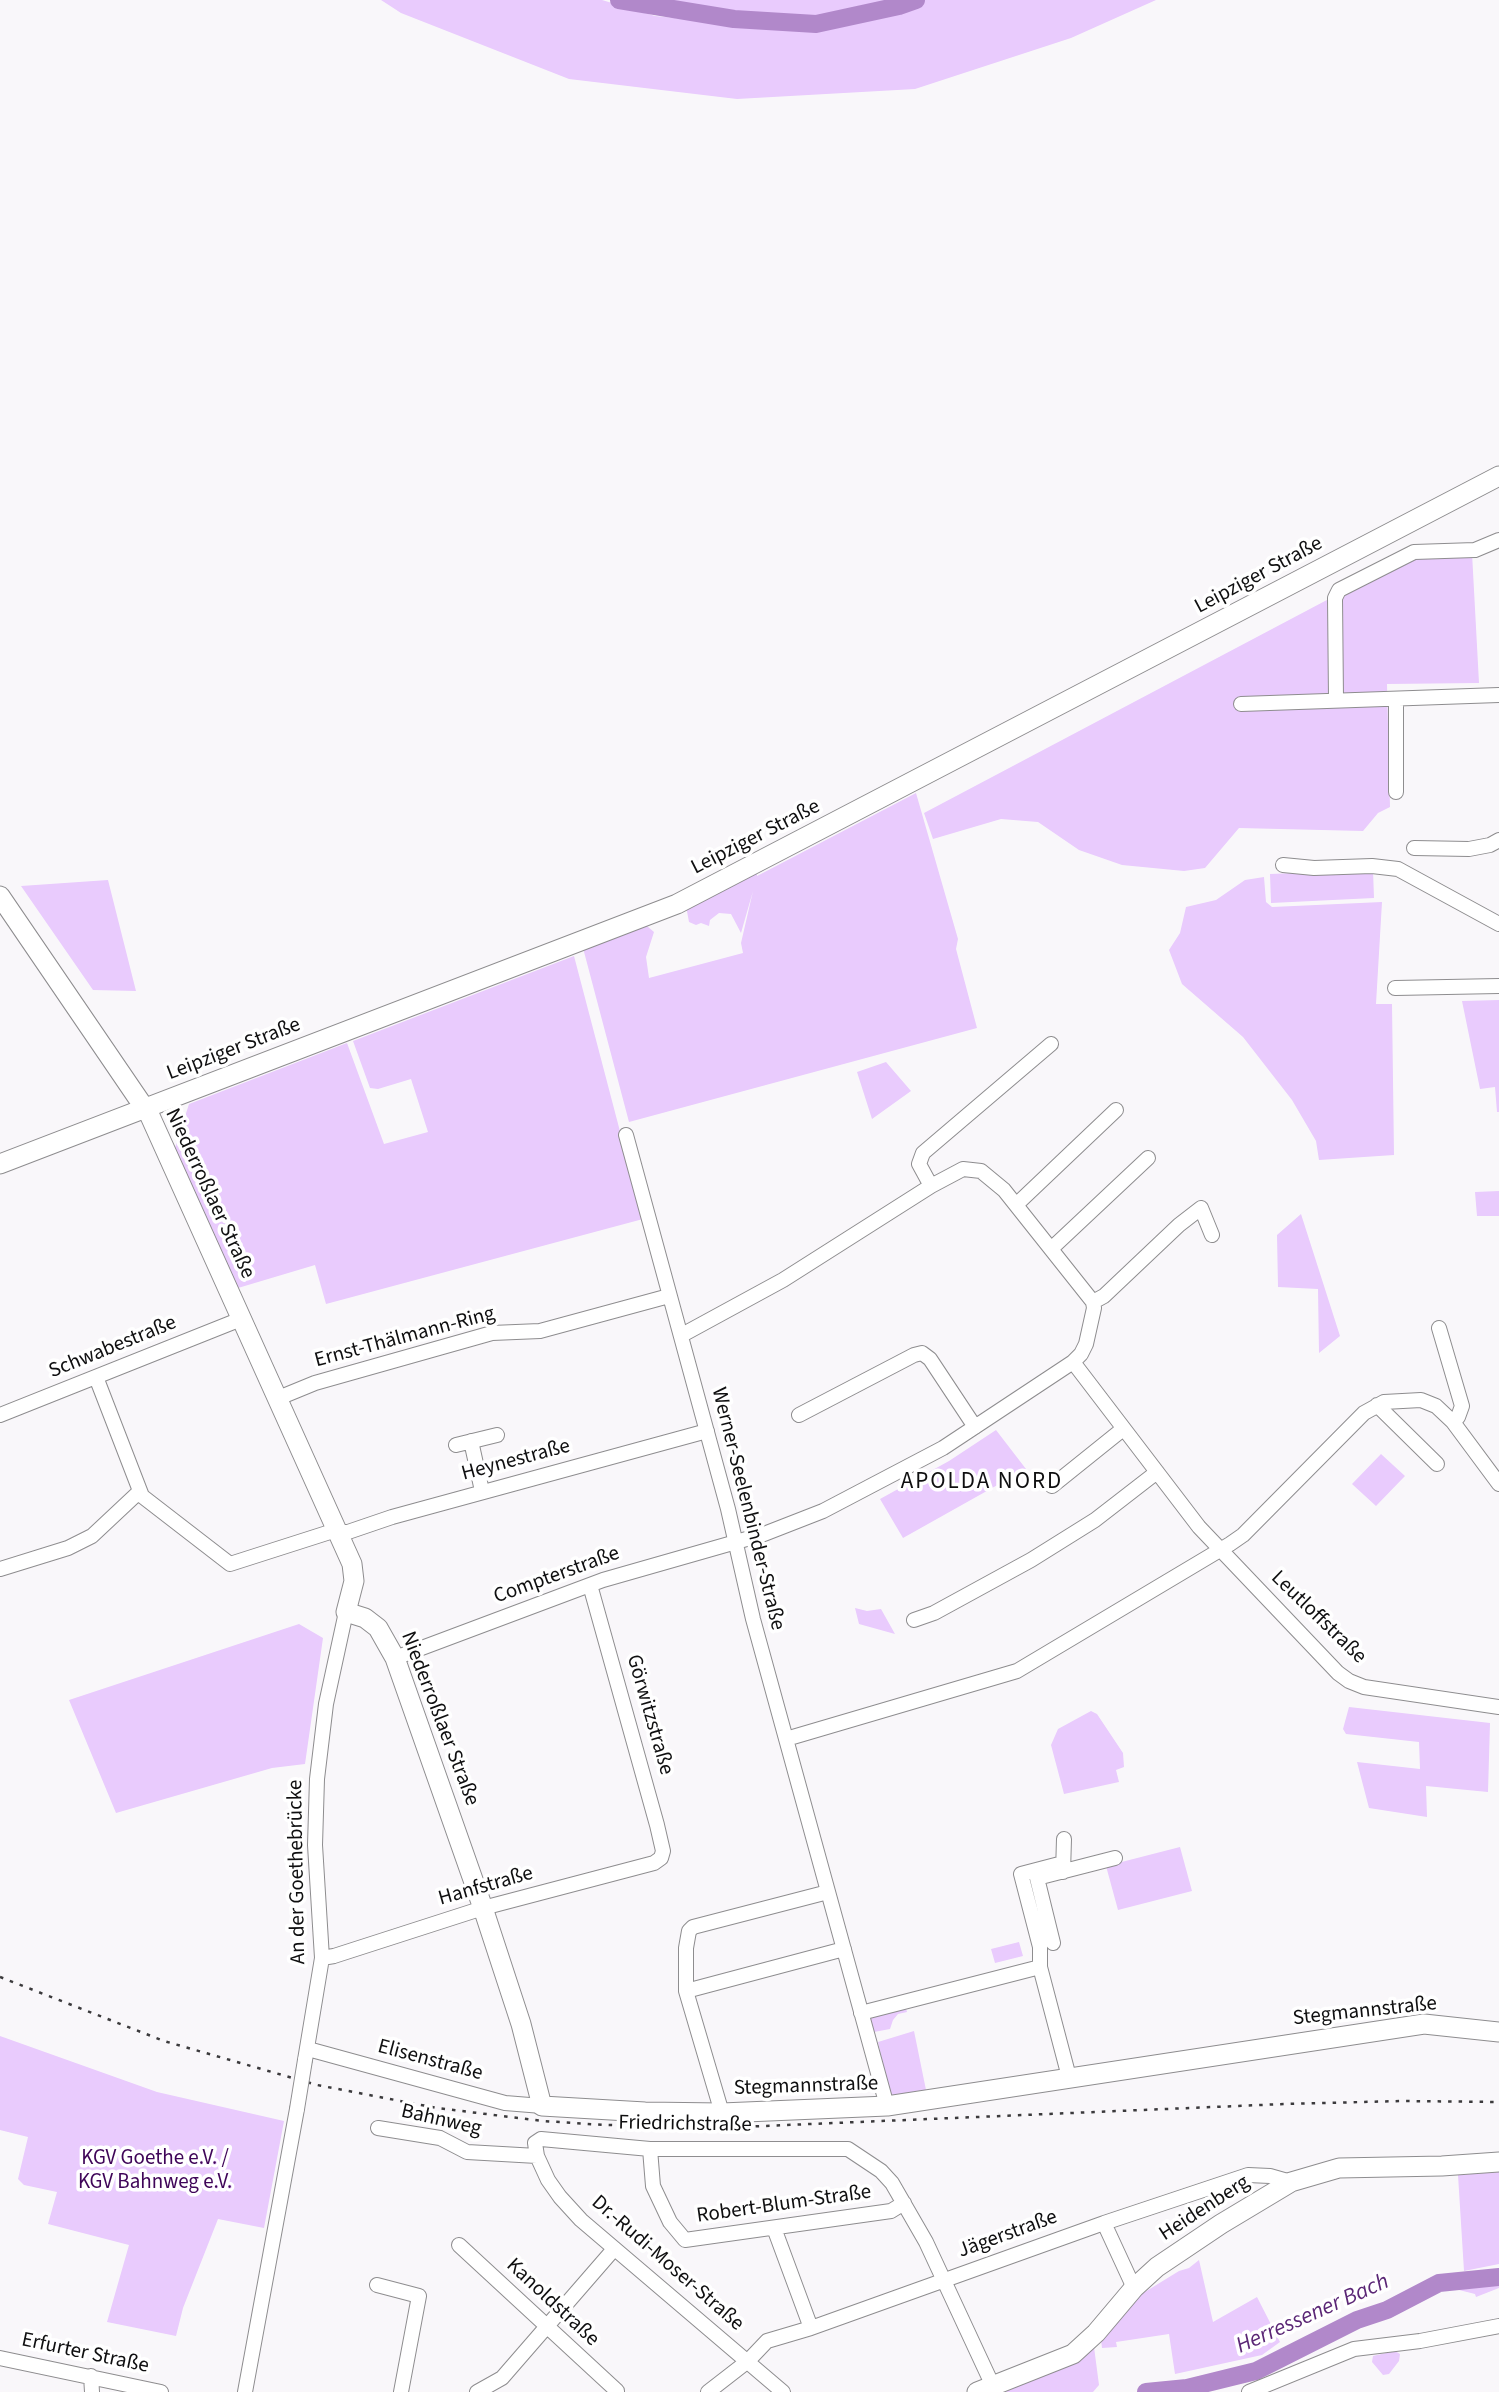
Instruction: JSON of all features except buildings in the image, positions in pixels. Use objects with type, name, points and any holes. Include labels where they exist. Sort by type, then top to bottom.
[{"type":"main road","name":"Leipziger Straße","points":[[0,1164],[677,904],[1499,476]]},
{"type":"main road","name":"Niederroßlaer Straße","points":[[0,897],[144,1108],[338,1532],[354,1573],[346,1612],[365,1618],[378,1628],[395,1658],[483,1908],[521,2024],[542,2106]]},
{"type":"main road","name":"Stegmannstraße","points":[[542,2106],[722,2113],[887,2106],[1424,2024],[1499,2032]]},
{"type":"main road","name":"Heidenberg","points":[[988,2389],[1073,2354],[1157,2267],[1291,2182],[1339,2168],[1499,2162]]},
{"type":"street","points":[[1336,699],[1335,598],[1339,590],[1414,552],[1475,550],[1499,540]]},
{"type":"street","points":[[1241,704],[1499,695]]},
{"type":"street","points":[[1396,699],[1396,792]]},
{"type":"street","points":[[1414,848],[1469,849],[1490,845],[1499,840]]},
{"type":"street","points":[[1283,865],[1398,869],[1499,924]]},
{"type":"street","points":[[1395,989],[1499,986]]},
{"type":"street","points":[[931,1186],[919,1164],[923,1153],[1051,1044]]},
{"type":"street","points":[[1017,1204],[1116,1110]]},
{"type":"street","name":"Werner-Seelenbinder-Straße","points":[[626,1135],[682,1335],[753,1619],[887,2106]]},
{"type":"street","points":[[1051,1249],[1149,1158]]},
{"type":"street","points":[[682,1335],[783,1280],[931,1186],[963,1169],[981,1171],[992,1177],[1017,1204],[1093,1302],[1086,1344],[1073,1362],[975,1427],[894,1475],[823,1511],[735,1542]]},
{"type":"street","points":[[1093,1302],[1104,1296],[1201,1208],[1212,1235]]},
{"type":"street","name":"Ernst-Thälmann-Ring","points":[[276,1399],[315,1382],[492,1333],[540,1331],[669,1296]]},
{"type":"street","name":"Schwabestraße","points":[[0,1415],[241,1319]]},
{"type":"street","points":[[1439,1328],[1462,1405],[1453,1422]]},
{"type":"street","points":[[799,1415],[922,1353],[930,1359],[975,1427]]},
{"type":"street","name":"Leutloffstraße","points":[[1073,1362],[1199,1527],[1326,1661],[1349,1681],[1364,1688],[1499,1707]]},
{"type":"street","points":[[0,1570],[68,1548],[92,1536],[139,1491],[96,1377]]},
{"type":"street","points":[[786,1739],[1017,1671],[1243,1535],[1364,1413],[1377,1405],[1395,1400],[1421,1400],[1436,1406],[1453,1422],[1499,1484]]},
{"type":"street","points":[[1377,1405],[1437,1464]]},
{"type":"street","points":[[1052,1486],[1123,1429]]},
{"type":"street","name":"Heynestraße","points":[[139,1491],[230,1564],[331,1532],[348,1532],[482,1491],[707,1431]]},
{"type":"street","points":[[482,1491],[463,1443],[497,1435]]},
{"type":"street","points":[[914,1620],[934,1613],[1031,1560],[1095,1520],[1157,1472]]},
{"type":"street","name":"Compterstraße","points":[[395,1658],[590,1585],[735,1542]]},
{"type":"street","name":"Görwitzstraße","points":[[590,1585],[657,1825],[663,1851],[660,1858]]},
{"type":"street","name":"An der Goethebrücke","points":[[245,2392],[307,2055],[322,1958],[315,1858],[317,1779],[326,1704],[346,1612]]},
{"type":"street","points":[[1063,1839],[1063,1867]]},
{"type":"street","name":"Hanfstraße","points":[[322,1958],[483,1908],[654,1863],[660,1858]]},
{"type":"street","points":[[1069,2077],[1040,1967],[1040,1947],[1021,1874],[1115,1858]]},
{"type":"street","points":[[1054,1943],[1037,1878],[1063,1867]]},
{"type":"street","points":[[722,2113],[686,1991],[689,1931],[693,1927],[828,1892]]},
{"type":"street","points":[[686,1991],[844,1949]]},
{"type":"street","points":[[862,2013],[1040,1967]]},
{"type":"street","name":"Elisenstraße","points":[[307,2055],[505,2103],[542,2106]]},
{"type":"street","name":"Bahnweg","points":[[378,2128],[440,2138],[467,2152],[537,2157]]},
{"type":"street","name":"Friedrichstraße","points":[[537,2157],[536,2143],[541,2139],[650,2149],[848,2149],[881,2171],[892,2182],[904,2203]]},
{"type":"street","name":"Robert-Blum-Straße","points":[[650,2149],[653,2186],[670,2222],[685,2240],[891,2211],[904,2203]]},
{"type":"street","name":"Dr.-Rudi-Moser-Straße","points":[[537,2157],[560,2197],[614,2249],[783,2392]]},
{"type":"street","name":"Jägerstraße","points":[[708,2392],[748,2361],[766,2341],[811,2328],[1104,2223],[1248,2175],[1270,2176],[1291,2182]]},
{"type":"street","points":[[904,2203],[944,2280],[988,2389]]},
{"type":"street","points":[[1104,2223],[1134,2288]]},
{"type":"street","points":[[774,2228],[811,2328]]},
{"type":"street","name":"Kanoldstraße","points":[[459,2245],[617,2391]]},
{"type":"street","points":[[477,2392],[502,2378],[614,2249]]},
{"type":"street","points":[[377,2285],[419,2296],[401,2392]]},
{"type":"street","points":[[1250,2392],[1354,2349],[1420,2341],[1499,2326]]},
{"type":"street","name":"Erfurter Straße","points":[[0,2358],[91,2385],[161,2392]]},
{"type":"green space","points":[[381,0],[602,0],[655,16],[784,29],[921,0],[1156,0],[1071,38],[915,89],[737,99],[569,79],[401,13]]},
{"type":"green space","points":[[614,0],[901,0],[783,25],[656,13]]},
{"type":"green space","points":[[1472,553],[1479,683],[1387,684],[1390,807],[1378,813],[1363,831],[1239,828],[1205,868],[1184,871],[1122,865],[1079,850],[1038,822],[1001,819],[933,839],[924,813],[1412,555]]},
{"type":"green space","points":[[916,793],[958,939],[956,949],[977,1028],[629,1122],[583,948],[647,926],[654,932],[646,957],[649,978],[743,953],[741,943],[753,891],[741,933],[731,914],[719,913],[710,920],[709,926],[689,922],[686,906],[757,872],[757,876]]},
{"type":"green space","points":[[1373,870],[1374,898],[1271,903],[1270,874]]},
{"type":"green space","points":[[1264,877],[1266,902],[1272,907],[1382,902],[1376,1004],[1392,1004],[1394,1155],[1319,1160],[1316,1141],[1292,1100],[1243,1037],[1182,984],[1169,950],[1180,933],[1186,907],[1216,900],[1245,880]]},
{"type":"green space","points":[[108,880],[136,991],[93,990],[21,886]]},
{"type":"green space","points":[[574,956],[643,1219],[326,1304],[315,1265],[238,1288],[175,1148],[189,1104],[347,1043],[384,1144],[428,1132],[411,1079],[378,1089],[370,1088],[353,1041]]},
{"type":"green space","points":[[1499,1000],[1497,1112],[1495,1087],[1480,1089],[1462,1001]]},
{"type":"green space","points":[[886,1062],[911,1091],[872,1119],[857,1072]]},
{"type":"green space","points":[[1499,1191],[1499,1216],[1477,1216],[1475,1192]]},
{"type":"green space","points":[[1301,1214],[1340,1336],[1319,1353],[1318,1289],[1278,1287],[1277,1235]]},
{"type":"green space","points":[[996,1430],[1026,1469],[903,1538],[880,1499],[949,1461]]},
{"type":"green space","points":[[1381,1454],[1405,1476],[1376,1506],[1352,1484]]},
{"type":"green space","points":[[855,1608],[867,1611],[881,1609],[895,1634],[859,1624]]},
{"type":"green space","points":[[299,1624],[323,1638],[305,1764],[272,1768],[116,1813],[69,1700]]},
{"type":"green space","points":[[1349,1707],[1490,1723],[1488,1792],[1426,1786],[1427,1817],[1369,1808],[1357,1762],[1420,1769],[1419,1742],[1346,1734],[1343,1729]]},
{"type":"green space","points":[[1091,1711],[1097,1714],[1123,1753],[1124,1767],[1116,1770],[1119,1782],[1064,1794],[1051,1745],[1058,1729]]},
{"type":"green space","points":[[1180,1847],[1192,1891],[1118,1910],[1106,1866]]},
{"type":"green space","points":[[1019,1942],[1023,1956],[995,1963],[991,1949]]},
{"type":"green space","points":[[905,2005],[907,2012],[898,2014],[890,2029],[874,2032],[870,2019],[874,2013]]},
{"type":"green space","points":[[914,2031],[926,2090],[892,2095],[889,2093],[878,2042]]},
{"type":"green space","name":"KGV Goethe e.V. / KGV Bahnweg e.V.","points":[[0,2036],[157,2092],[284,2121],[264,2228],[218,2219],[183,2308],[176,2336],[107,2322],[129,2245],[48,2224],[57,2192],[24,2185],[18,2179],[28,2137],[0,2130]]},
{"type":"green space","points":[[1499,2172],[1499,2264],[1464,2271],[1458,2175]]},
{"type":"green space","points":[[1199,2260],[1213,2322],[1257,2297],[1280,2342],[1262,2355],[1175,2374],[1169,2334],[1116,2342],[1117,2347],[1102,2348],[1101,2340],[1140,2295]]},
{"type":"green space","points":[[1499,2279],[1499,2288],[1476,2297],[1475,2294],[1459,2290],[1458,2285]]},
{"type":"green space","points":[[1094,2347],[1099,2385],[1093,2392],[1006,2392],[1007,2388]]},
{"type":"green space","points":[[1395,2351],[1400,2354],[1399,2361],[1389,2374],[1383,2375],[1372,2362],[1373,2356]]},
{"type":"waterway","points":[[619,0],[734,19],[816,24],[916,0]]},
{"type":"waterway","name":"Herressener Bach","points":[[1146,2392],[1187,2388],[1256,2371],[1357,2320],[1387,2310],[1439,2283],[1499,2277]]},
{"type":"railway","points":[[0,1977],[164,2041],[317,2085],[437,2108],[543,2121],[604,2125],[740,2127],[1284,2104],[1499,2102]]},
{"type":"district","name":"APOLDA NORD","points":[[982,1483]]}]
